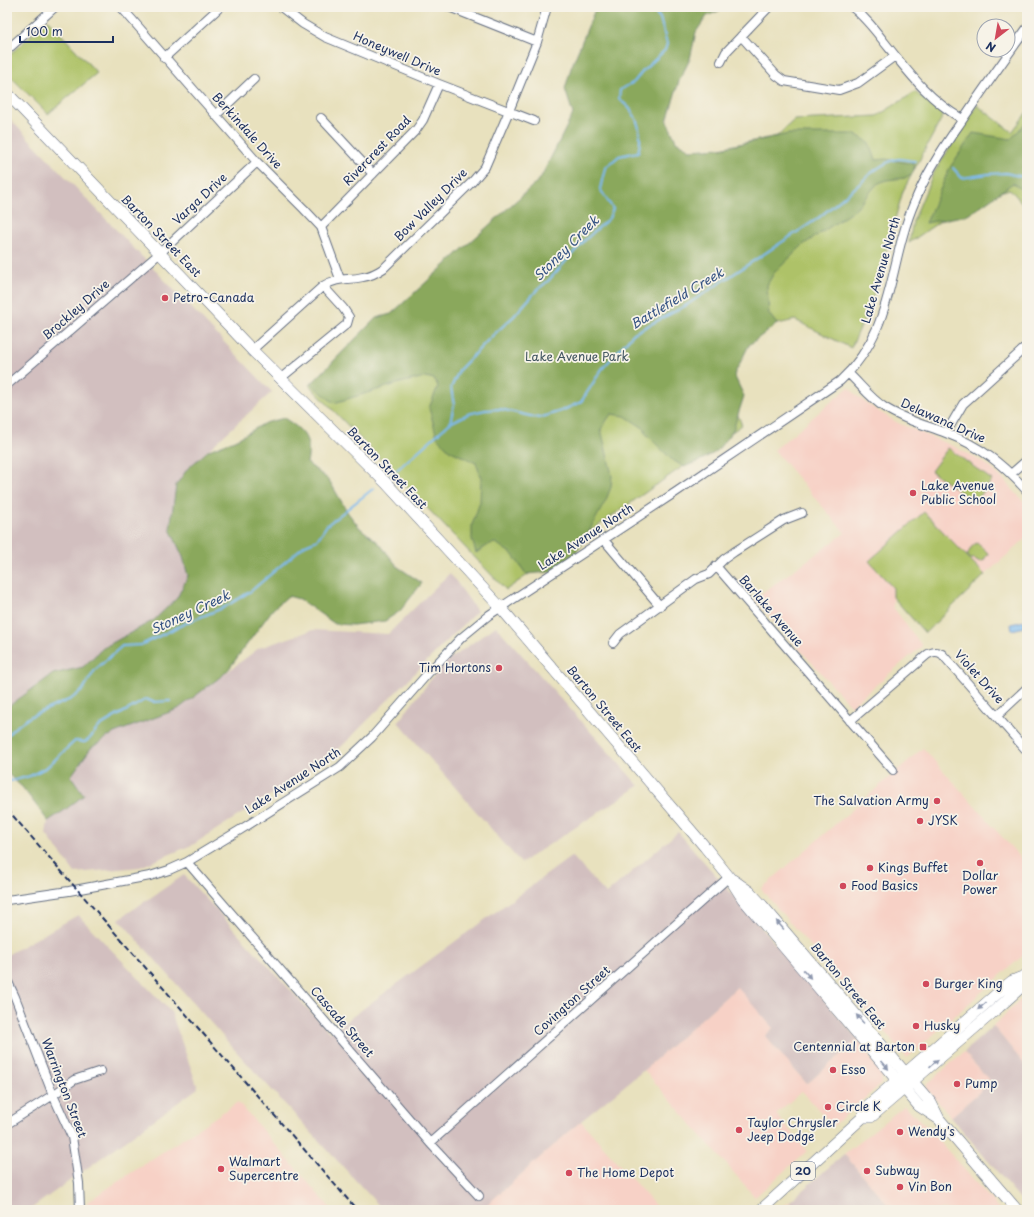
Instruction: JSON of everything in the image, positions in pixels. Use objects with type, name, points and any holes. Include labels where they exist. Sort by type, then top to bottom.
[{"type":"main road","name":"Barton Street East","points":[[7,94],[252,350],[386,483],[501,608],[729,877],[743,900],[845,1011],[905,1080],[919,1106],[939,1119],[1017,1210]]},
{"type":"main road","name":"20","points":[[761,1210],[863,1117],[864,1109],[905,1080],[1019,989],[1027,975]]},
{"type":"street","points":[[7,50],[55,7]]},
{"type":"street","name":"Berkindale Drive","points":[[121,7],[164,58],[257,162],[321,227],[340,279]]},
{"type":"street","points":[[164,58],[220,7]]},
{"type":"street","name":"Honeywell Drive","points":[[281,7],[303,24],[325,37],[534,121]]},
{"type":"street","points":[[449,7],[537,42]]},
{"type":"street","name":"Bow Valley Drive","points":[[252,350],[323,286],[331,281],[363,278],[377,273],[384,268],[485,168],[537,42],[547,7]]},
{"type":"street","points":[[721,62],[726,52],[769,7]]},
{"type":"street","points":[[852,7],[869,23],[929,95],[951,113],[962,119]]},
{"type":"street","name":"Lake Avenue North","points":[[7,900],[74,890],[150,876],[187,862],[240,830],[337,768],[358,751],[461,638],[501,608],[829,388],[848,373],[866,349],[881,320],[901,243],[914,202],[936,159],[962,119],[1027,28]]},
{"type":"street","points":[[741,36],[776,75],[784,81],[839,90],[858,83],[895,56]]},
{"type":"street","points":[[216,115],[254,79]]},
{"type":"street","name":"Rivercrest Road","points":[[321,227],[416,130],[423,120],[439,84]]},
{"type":"street","points":[[321,118],[373,174]]},
{"type":"street","name":"Varga Drive","points":[[160,253],[257,162]]},
{"type":"street","name":"Brockley Drive","points":[[7,385],[160,253]]},
{"type":"street","points":[[281,378],[347,324],[349,317],[344,308],[323,286]]},
{"type":"street","points":[[946,433],[963,404],[1027,346]]},
{"type":"street","name":"Delawana Drive","points":[[848,373],[884,407],[898,415],[946,433],[982,450],[999,463],[1027,491]]},
{"type":"street","points":[[1011,474],[1027,460]]},
{"type":"street","points":[[614,643],[620,634],[696,579],[709,574],[716,566],[734,552],[784,520],[802,512]]},
{"type":"street","points":[[604,540],[660,606]]},
{"type":"street","name":"Barlake Avenue","points":[[716,566],[893,770]]},
{"type":"street","name":"Violet Drive","points":[[850,721],[928,654],[934,652],[942,654],[1027,751]]},
{"type":"street","points":[[997,716],[1027,688]]},
{"type":"street","name":"Cascade Street","points":[[187,862],[430,1143],[479,1196]]},
{"type":"street","name":"Covington Street","points":[[430,1143],[729,877]]},
{"type":"street","name":"Warrington Street","points":[[7,980],[53,1095],[72,1137],[79,1183],[80,1210]]},
{"type":"street","points":[[7,1124],[74,1080],[101,1071]]},
{"type":"shaded area","points":[[7,116],[272,392],[188,468],[183,557],[188,576],[177,598],[154,620],[103,648],[83,667],[53,674],[7,707]]},
{"type":"shaded area","name":"Lake Avenue Public School","points":[[849,387],[857,396],[870,406],[898,423],[955,447],[986,464],[1004,480],[1027,505],[1027,537],[985,575],[924,513],[869,561],[893,588],[893,607],[922,646],[851,706],[754,599],[845,533],[774,450]]},
{"type":"shaded area","points":[[450,573],[477,611],[333,755],[194,844],[140,867],[75,873],[46,834],[48,821],[65,810],[71,776],[91,748],[114,733],[178,709],[259,648],[313,630],[388,634]]},
{"type":"shaded area","points":[[496,626],[639,786],[521,863],[398,722],[443,664]]},
{"type":"shaded area","points":[[923,748],[1027,865],[1027,952],[907,1058],[761,889]]},
{"type":"shaded area","points":[[678,832],[858,1039],[807,1084],[765,1036],[773,1028],[737,987],[644,1070],[581,1121],[481,1210],[383,1210],[234,1049],[119,919],[184,875],[330,1033],[572,856],[606,894]]},
{"type":"shaded area","points":[[78,915],[171,1012],[198,1088],[32,1208],[32,1210],[7,1210],[7,955]]},
{"type":"shaded area","points":[[738,986],[773,1028],[765,1036],[807,1084],[858,1039],[882,1076],[881,1084],[833,1126],[802,1091],[776,1114],[807,1151],[755,1197],[644,1070]]},
{"type":"shaded area","points":[[1027,994],[1027,1064],[1025,1065],[993,1026]]},
{"type":"shaded area","points":[[993,1026],[1025,1065],[1027,1064],[1027,1207],[951,1117],[991,1082],[964,1052]]},
{"type":"shaded area","points":[[964,1052],[991,1082],[951,1117],[927,1089],[927,1084]]},
{"type":"shaded area","points":[[238,1102],[332,1210],[88,1210],[87,1202]]},
{"type":"shaded area","points":[[904,1106],[925,1125],[1000,1210],[892,1210],[844,1154]]},
{"type":"shaded area","name":"The Home Depot","points":[[581,1121],[659,1210],[481,1210]]},
{"type":"shaded area","points":[[844,1154],[892,1210],[797,1210],[789,1202]]},
{"type":"shaded area","points":[[789,1202],[797,1210],[779,1210]]},
{"type":"green space","name":"Lake Avenue Park","points":[[596,7],[728,7],[707,16],[696,32],[690,59],[679,81],[667,121],[676,141],[690,150],[721,148],[789,134],[853,134],[867,141],[876,160],[886,159],[915,164],[913,173],[905,178],[886,180],[877,184],[856,209],[803,245],[774,273],[767,285],[769,314],[777,324],[749,345],[734,375],[744,396],[733,430],[716,452],[684,467],[671,459],[645,433],[645,429],[625,416],[611,414],[601,429],[612,475],[611,487],[606,500],[581,546],[569,562],[551,572],[526,574],[513,555],[496,543],[490,544],[476,553],[472,539],[472,525],[480,502],[481,477],[476,463],[449,450],[437,437],[429,408],[438,386],[434,379],[425,377],[400,383],[334,403],[311,384],[376,318],[391,314],[540,179],[573,114],[565,89],[571,68]]},
{"type":"green space","points":[[48,20],[97,73],[48,114],[7,73],[7,57]]},
{"type":"green space","name":"Lake Avenue Park","points":[[915,92],[944,114],[903,191],[871,304],[851,348],[795,320],[748,331],[725,385],[742,425],[506,590],[309,385],[532,199],[666,105],[664,160],[777,136],[794,120],[877,116]]},
{"type":"green space","points":[[977,105],[1012,132],[1027,112],[1027,209],[1010,189],[969,201],[909,243],[913,221],[933,174]]},
{"type":"green space","points":[[1027,121],[1027,194],[1013,183],[968,215],[926,223],[949,169],[973,133],[1011,139]]},
{"type":"green space","points":[[284,418],[297,427],[305,436],[308,447],[307,463],[329,480],[348,513],[360,528],[379,543],[398,567],[422,583],[400,611],[385,621],[353,625],[335,624],[299,599],[288,596],[273,609],[223,675],[178,709],[114,733],[91,748],[71,776],[84,795],[48,821],[23,788],[7,773],[7,714],[9,706],[53,674],[83,667],[103,648],[154,620],[177,598],[188,576],[183,557],[170,529],[176,485],[188,468],[209,450],[237,439],[265,423]]},
{"type":"green space","points":[[948,448],[992,480],[975,503],[931,471]]},
{"type":"green space","points":[[924,512],[985,575],[925,633],[893,597],[893,588],[869,561]]},
{"type":"green space","points":[[977,543],[988,554],[983,561],[980,562],[973,558],[972,560],[967,555],[972,547]]},
{"type":"water","points":[[1024,621],[1025,627],[1012,630],[1011,624]]},
{"type":"waterway","name":"Stoney Creek","points":[[450,423],[454,405],[451,388],[459,370],[514,316],[537,290],[548,281],[585,240],[609,218],[613,209],[600,189],[605,168],[619,156],[638,152],[640,142],[640,132],[637,121],[631,110],[619,98],[620,90],[634,82],[665,50],[667,44],[660,18],[653,10],[654,7]]},
{"type":"waterway","name":"Battlefield Creek","points":[[390,476],[450,423],[468,414],[485,410],[500,409],[539,418],[561,411],[581,402],[602,369],[634,333],[685,306],[817,219],[869,175],[890,161],[901,159],[915,161]]},
{"type":"waterway","name":"Battlefield Creek","points":[[953,168],[962,178],[1006,173],[1027,178]]},
{"type":"waterway","name":"Stoney Creek","points":[[7,736],[13,729],[31,716],[71,699],[82,691],[95,670],[122,646],[141,645],[186,623],[225,607],[251,591],[305,545],[317,540],[327,525],[374,488]]},
{"type":"waterway","points":[[7,778],[11,781],[30,776],[47,767],[75,741],[87,741],[100,726],[146,699],[153,702],[170,701]]},
{"type":"railway","points":[[7,809],[357,1210]]},
{"type":"place","name":"Petro-Canada","points":[[165,298]]},
{"type":"place","name":"Lake Avenue Public School","points":[[913,493]]},
{"type":"place","name":"Tim Hortons","points":[[499,668]]},
{"type":"place","name":"The Salvation Army","points":[[937,801]]},
{"type":"place","name":"JYSK","points":[[920,821]]},
{"type":"place","name":"Dollar Power","points":[[980,863]]},
{"type":"place","name":"Kings Buffet","points":[[870,868]]},
{"type":"place","name":"Food Basics","points":[[843,886]]},
{"type":"place","name":"Burger King","points":[[926,984]]},
{"type":"place","name":"Husky","points":[[916,1026]]},
{"type":"place","name":"Centennial at Barton","points":[[923,1047]]},
{"type":"place","name":"Esso","points":[[833,1070]]},
{"type":"place","name":"Pump","points":[[957,1084]]},
{"type":"place","name":"Circle K","points":[[828,1107]]},
{"type":"place","name":"Taylor Chrysler Jeep Dodge","points":[[739,1130]]},
{"type":"place","name":"Wendy's","points":[[900,1132]]},
{"type":"place","name":"Walmart Supercentre","points":[[221,1169]]},
{"type":"place","name":"Subway","points":[[867,1171]]},
{"type":"place","name":"The Home Depot","points":[[569,1173]]},
{"type":"place","name":"Vin Bon","points":[[900,1187]]}]
